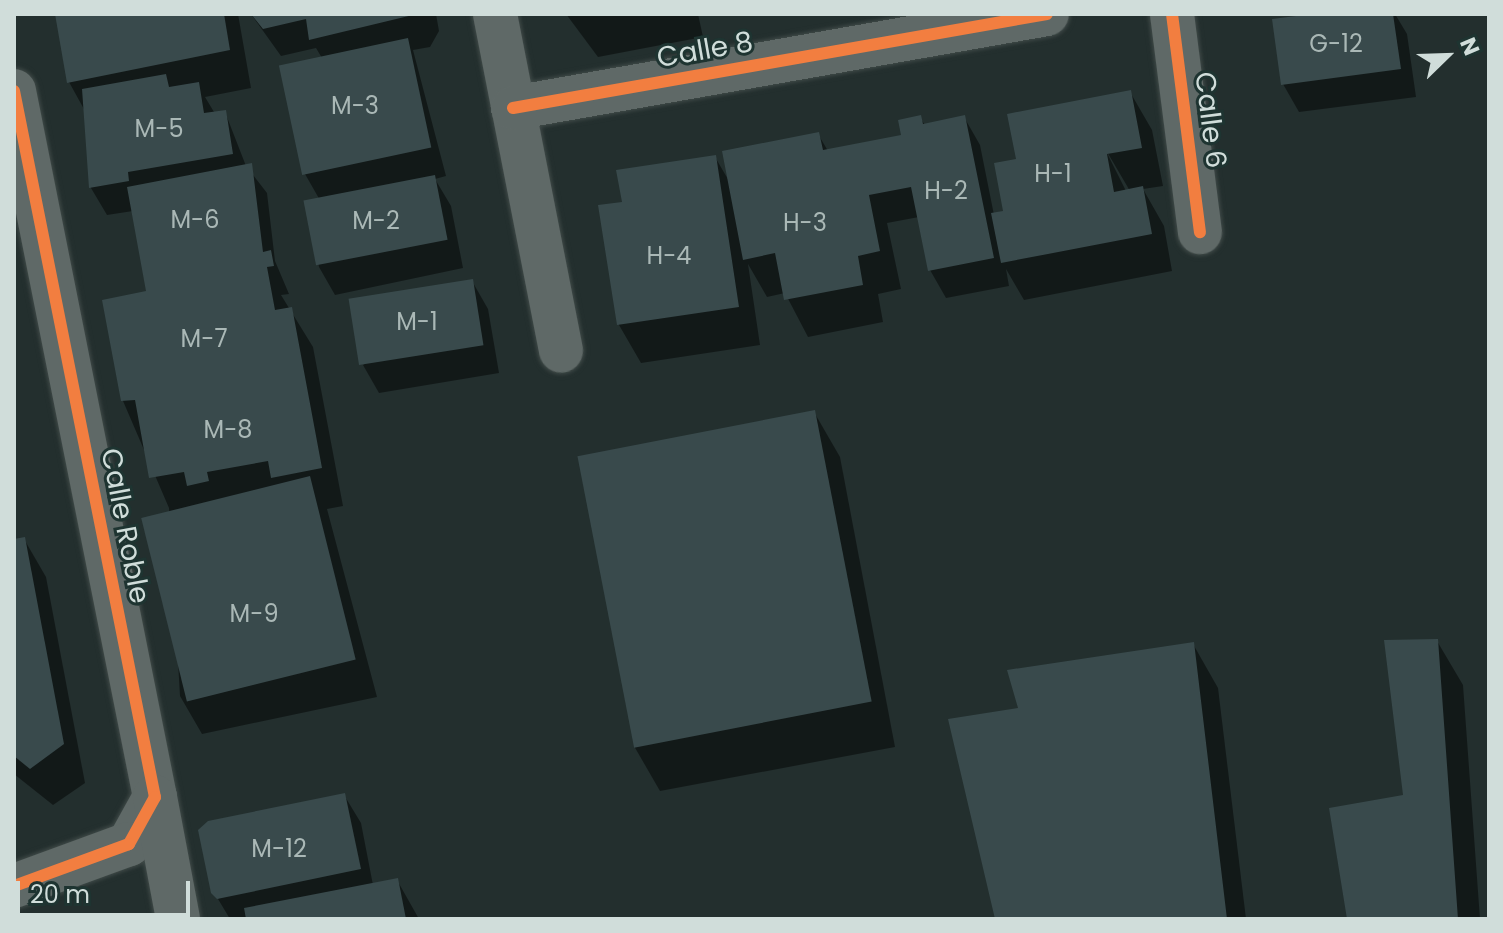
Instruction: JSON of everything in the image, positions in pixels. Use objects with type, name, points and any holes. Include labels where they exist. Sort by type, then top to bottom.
[{"type":"street","points":[[495,14],[561,351]]},
{"type":"street","name":"Calle 8","points":[[513,108],[1047,14]]},
{"type":"street","name":"Calle 6","points":[[1172,14],[1200,232]]},
{"type":"street","name":"Calle Roble","points":[[14,91],[178,919]]},
{"type":"street","points":[[14,886],[129,844],[155,797]]},
{"type":"building","points":[[55,14],[224,14],[230,50],[67,83]]},
{"type":"building","points":[[251,14],[417,14],[309,40],[306,19],[263,29]]},
{"type":"building","points":[[1312,14],[1393,14],[1401,69],[1281,85],[1272,19]]},
{"type":"building","points":[[408,38],[431,148],[302,175],[279,65]]},
{"type":"building","points":[[166,74],[169,87],[199,82],[204,113],[226,110],[233,154],[128,172],[129,181],[89,188],[82,89]]},
{"type":"building","points":[[1131,90],[1142,148],[1107,154],[1114,192],[1143,186],[1152,234],[1001,263],[991,213],[1003,211],[994,163],[1016,159],[1007,114]]},
{"type":"building","points":[[921,115],[923,124],[965,115],[994,258],[928,271],[911,187],[869,195],[880,251],[858,256],[863,285],[784,300],[775,253],[743,260],[722,151],[819,132],[823,150],[901,135],[898,120]]},
{"type":"building","points":[[716,155],[739,307],[617,325],[598,205],[622,202],[616,170]]},
{"type":"building","points":[[252,163],[263,252],[271,250],[274,266],[267,267],[275,310],[292,307],[322,468],[271,478],[268,461],[207,472],[209,481],[187,486],[184,472],[149,478],[135,400],[121,401],[102,300],[146,291],[127,187]]},
{"type":"building","points":[[435,175],[448,240],[316,265],[303,201]]},
{"type":"building","points":[[473,279],[483,345],[359,365],[349,299]]},
{"type":"building","points":[[815,410],[872,702],[634,748],[577,456]]},
{"type":"building","points":[[310,476],[356,659],[187,701],[141,518]]},
{"type":"building","points":[[25,537],[64,744],[30,769],[14,756],[14,539]]},
{"type":"building","points":[[1438,639],[1458,919],[1347,919],[1329,808],[1403,795],[1384,640]]},
{"type":"building","points":[[1194,642],[1227,919],[995,919],[948,719],[1018,708],[1007,670]]},
{"type":"building","points":[[345,793],[361,869],[217,899],[211,893],[198,830],[208,821]]},
{"type":"building","points":[[398,878],[406,919],[246,919],[244,908]]},
{"type":"cycle path","points":[[513,108],[1047,14]]},
{"type":"cycle path","points":[[1172,14],[1200,232]]},
{"type":"cycle path","points":[[14,91],[155,797],[129,844],[14,886]]}]
